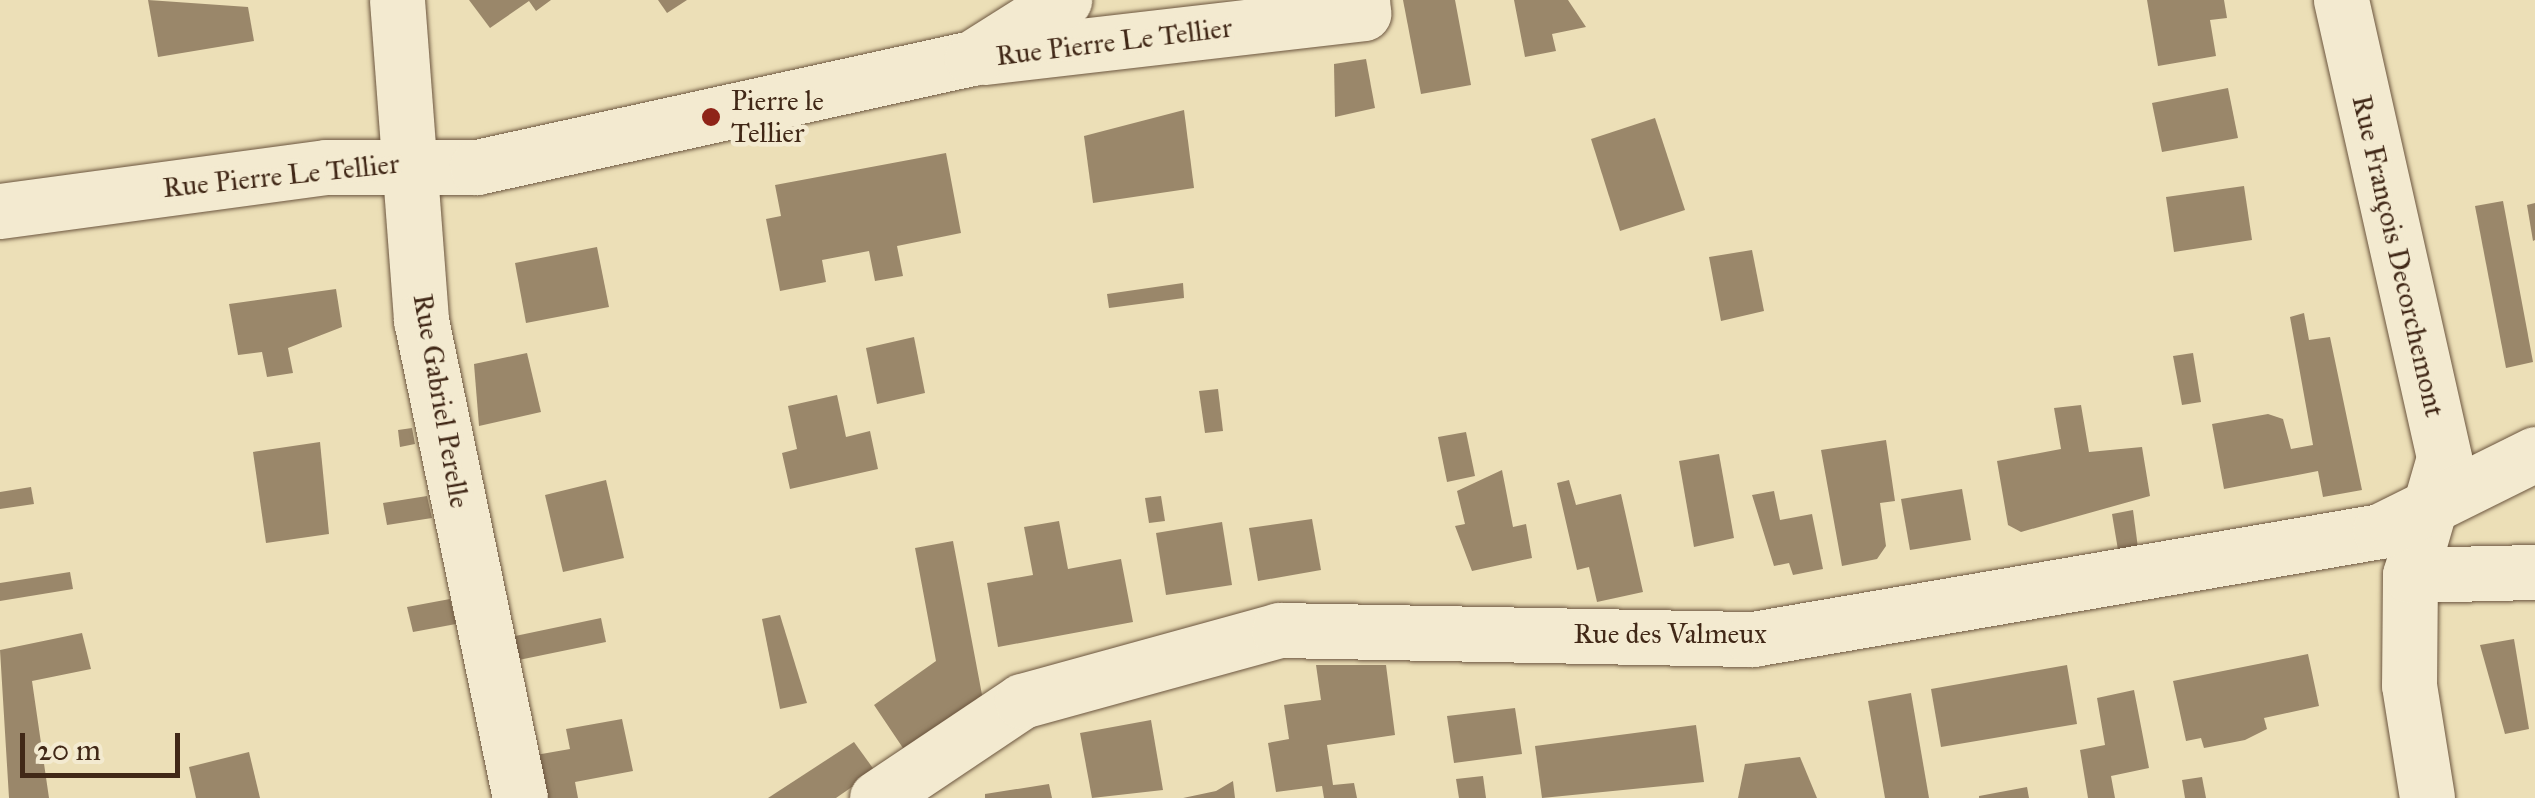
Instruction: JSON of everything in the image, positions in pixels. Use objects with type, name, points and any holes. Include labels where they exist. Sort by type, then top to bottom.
[{"type":"street","name":"Rue Gabriel Perelle","points":[[397,0],[422,320],[520,798]]},
{"type":"street","name":"Rue Pierre Le Tellier","points":[[972,58],[1062,0]]},
{"type":"street","name":"Rue Pierre Le Tellier","points":[[0,211],[412,161],[477,167],[972,58],[1363,13],[1362,0]]},
{"type":"street","name":"Rue François Decorchemont","points":[[2341,0],[2444,458],[2432,512],[2410,575],[2409,685],[2427,798]]},
{"type":"street","name":"Rue des Valmeux","points":[[877,798],[1022,701],[1279,630],[1753,639],[2380,531],[2432,512],[2535,454]]},
{"type":"street","points":[[2410,575],[2535,572]]},
{"type":"building","points":[[148,0],[248,7],[254,41],[158,57]]},
{"type":"building","points":[[469,0],[551,0],[536,11],[529,1],[490,28]]},
{"type":"building","points":[[658,0],[687,0],[667,13]]},
{"type":"building","points":[[1403,0],[1455,0],[1471,85],[1421,94]]},
{"type":"building","points":[[1514,0],[1568,0],[1586,27],[1552,34],[1556,51],[1525,57]]},
{"type":"building","points":[[2147,0],[2224,0],[2227,18],[2210,20],[2216,56],[2158,66]]},
{"type":"building","points":[[1366,59],[1375,108],[1335,117],[1334,64]]},
{"type":"building","points":[[2228,88],[2238,138],[2162,152],[2152,103]]},
{"type":"building","points":[[1184,110],[1194,188],[1093,203],[1084,136]]},
{"type":"building","points":[[1655,118],[1685,210],[1620,231],[1591,139]]},
{"type":"building","points":[[946,153],[961,233],[897,246],[903,276],[875,281],[869,251],[822,260],[826,282],[780,291],[766,219],[781,216],[775,185]]},
{"type":"building","points":[[2244,186],[2252,240],[2174,252],[2166,197]]},
{"type":"building","points":[[2503,201],[2533,362],[2506,368],[2475,206]]},
{"type":"building","points":[[2535,203],[2535,240],[2533,241],[2527,205]]},
{"type":"building","points":[[597,247],[609,307],[526,323],[515,263]]},
{"type":"building","points":[[1752,250],[1764,311],[1721,321],[1709,257]]},
{"type":"building","points":[[1183,283],[1184,298],[1109,308],[1107,294]]},
{"type":"building","points":[[336,289],[342,327],[288,348],[293,373],[267,377],[262,352],[238,355],[229,304]]},
{"type":"building","points":[[2304,313],[2309,340],[2330,337],[2362,490],[2323,497],[2318,471],[2224,489],[2212,424],[2268,414],[2283,419],[2291,449],[2313,445],[2290,317]]},
{"type":"building","points":[[914,337],[925,393],[877,404],[866,348]]},
{"type":"building","points":[[527,353],[541,412],[479,426],[474,364]]},
{"type":"building","points":[[2193,353],[2201,402],[2182,405],[2173,356]]},
{"type":"building","points":[[1218,389],[1223,431],[1205,433],[1199,391]]},
{"type":"building","points":[[837,395],[846,437],[870,431],[878,469],[790,489],[782,453],[797,449],[788,406]]},
{"type":"building","points":[[2081,405],[2089,452],[2142,447],[2150,496],[2021,532],[2008,525],[1997,461],[2061,449],[2054,408]]},
{"type":"building","points":[[412,428],[415,444],[400,447],[398,430]]},
{"type":"building","points":[[1466,432],[1475,476],[1447,482],[1438,437]]},
{"type":"building","points":[[1886,440],[1895,501],[1880,503],[1886,546],[1877,559],[1842,566],[1821,450]]},
{"type":"building","points":[[320,442],[329,534],[266,543],[253,452]]},
{"type":"building","points":[[1719,454],[1734,538],[1694,547],[1679,461]]},
{"type":"building","points":[[1502,470],[1513,527],[1526,524],[1532,558],[1472,571],[1455,526],[1465,524],[1457,491]]},
{"type":"building","points":[[606,480],[624,558],[563,572],[545,495]]},
{"type":"building","points":[[1569,480],[1576,505],[1621,494],[1643,592],[1597,602],[1589,567],[1577,570],[1557,483]]},
{"type":"building","points":[[31,487],[34,504],[0,509],[0,492]]},
{"type":"building","points":[[1962,489],[1971,540],[1910,550],[1901,499]]},
{"type":"building","points":[[1774,491],[1780,520],[1812,514],[1823,569],[1793,575],[1789,563],[1774,566],[1752,495]]},
{"type":"building","points":[[427,496],[432,518],[387,525],[383,503]]},
{"type":"building","points":[[1161,496],[1165,521],[1149,523],[1145,498]]},
{"type":"building","points":[[2133,510],[2138,548],[2118,550],[2112,514]]},
{"type":"building","points":[[1312,519],[1321,570],[1258,581],[1249,528]]},
{"type":"building","points":[[1059,521],[1068,569],[1121,559],[1133,622],[998,647],[987,583],[1033,575],[1024,527]]},
{"type":"building","points":[[1222,522],[1232,585],[1166,595],[1156,533]]},
{"type":"building","points":[[953,541],[983,700],[905,751],[874,705],[936,661],[915,548]]},
{"type":"building","points":[[70,572],[73,589],[0,601],[0,583]]},
{"type":"building","points":[[450,599],[456,624],[413,632],[407,607]]},
{"type":"building","points":[[780,615],[807,703],[780,709],[762,619]]},
{"type":"building","points":[[601,618],[606,642],[509,662],[505,638]]},
{"type":"building","points":[[82,633],[91,669],[32,681],[49,798],[9,798],[0,650]]},
{"type":"building","points":[[2514,639],[2529,729],[2505,734],[2480,645]]},
{"type":"building","points":[[2308,654],[2319,706],[2264,718],[2267,729],[2245,740],[2204,748],[2201,738],[2186,741],[2173,681]]},
{"type":"building","points":[[1316,665],[1386,665],[1395,735],[1327,745],[1333,785],[1354,783],[1357,798],[1324,798],[1322,786],[1276,792],[1268,743],[1289,739],[1284,705],[1321,700]]},
{"type":"building","points":[[2067,665],[2077,724],[1941,747],[1931,689]]},
{"type":"building","points":[[2134,690],[2149,768],[2111,776],[2115,798],[2088,798],[2080,750],[2105,745],[2097,698]]},
{"type":"building","points":[[1911,693],[1929,798],[1885,798],[1868,701]]},
{"type":"building","points":[[1515,708],[1522,754],[1454,763],[1447,716]]},
{"type":"building","points":[[622,719],[633,771],[575,782],[578,798],[539,798],[530,756],[570,749],[566,729]]},
{"type":"building","points":[[1151,720],[1163,790],[1092,798],[1080,733]]},
{"type":"building","points":[[1696,725],[1704,782],[1542,798],[1535,746]]},
{"type":"building","points":[[854,742],[875,771],[836,798],[768,798]]},
{"type":"building","points":[[249,752],[260,798],[196,798],[189,767]]},
{"type":"building","points":[[1800,757],[1817,798],[1738,798],[1745,764]]},
{"type":"building","points":[[1483,776],[1486,798],[1459,798],[1456,779]]},
{"type":"building","points":[[2202,777],[2206,798],[2185,798],[2182,780]]},
{"type":"building","points":[[1233,781],[1235,798],[1183,798],[1216,791]]},
{"type":"building","points":[[1049,784],[1052,798],[985,798],[985,794]]},
{"type":"building","points":[[2027,787],[2029,798],[1979,798],[1979,796]]},
{"type":"place","name":"Pierre le Tellier","points":[[711,117]]}]
